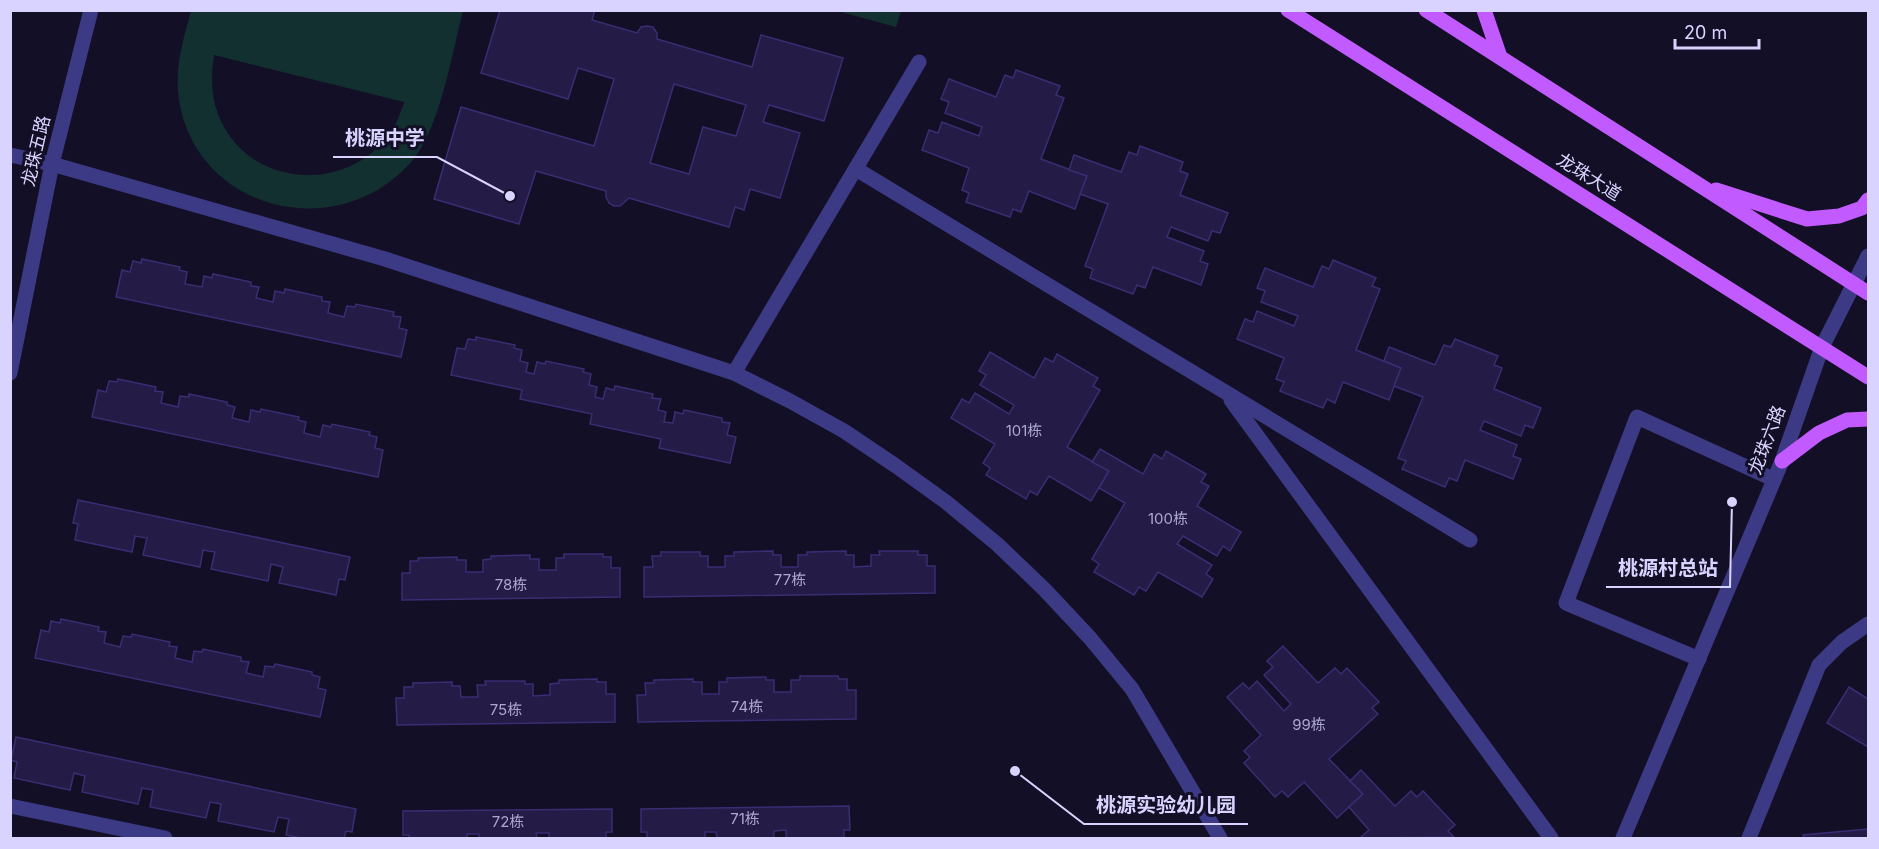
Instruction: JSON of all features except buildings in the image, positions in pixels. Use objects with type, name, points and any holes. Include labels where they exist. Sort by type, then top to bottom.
[{"type":"main road","name":"龙珠大道","points":[[1287,10],[1869,377]]},
{"type":"main road","points":[[1426,10],[1869,293]]},
{"type":"main road","points":[[1484,10],[1500,57]]},
{"type":"main road","points":[[1695,183],[1807,219],[1839,216],[1862,208],[1869,200]]},
{"type":"main road","points":[[1782,461],[1819,433],[1847,420],[1869,419]]},
{"type":"street","name":"龙珠五路","points":[[10,373],[52,164],[91,10]]},
{"type":"street","points":[[734,373],[919,62]]},
{"type":"street","points":[[10,154],[385,259],[734,373],[844,431],[946,502],[997,544],[1090,638],[1132,689],[1220,838]]},
{"type":"street","points":[[856,169],[1470,540]]},
{"type":"street","name":"龙珠六路","points":[[1623,838],[1782,461],[1822,347],[1869,256]]},
{"type":"street","points":[[1226,392],[1551,838]]},
{"type":"street","points":[[1699,659],[1566,603],[1636,417],[1773,479]]},
{"type":"street","points":[[1749,838],[1819,666],[1842,642],[1869,624]]},
{"type":"street","points":[[10,806],[127,835],[165,838]]},
{"type":"green space","points":[[191,10],[463,11],[438,110],[422,147],[412,161],[382,187],[348,203],[311,208],[275,204],[242,191],[213,169],[191,139],[179,100],[178,78],[180,55]],"holes":[[[214,55],[404,102],[388,136],[365,158],[343,169],[319,175],[294,174],[270,168],[249,156],[231,138],[218,114],[214,100],[212,77]]]},
{"type":"green space","points":[[837,11],[901,11],[896,27]]},
{"type":"place","name":"桃源中学","points":[[510,196]]},
{"type":"place","name":"桃源村总站","points":[[1732,502]]},
{"type":"place","name":"桃源实验幼儿园","points":[[1015,771]]}]
